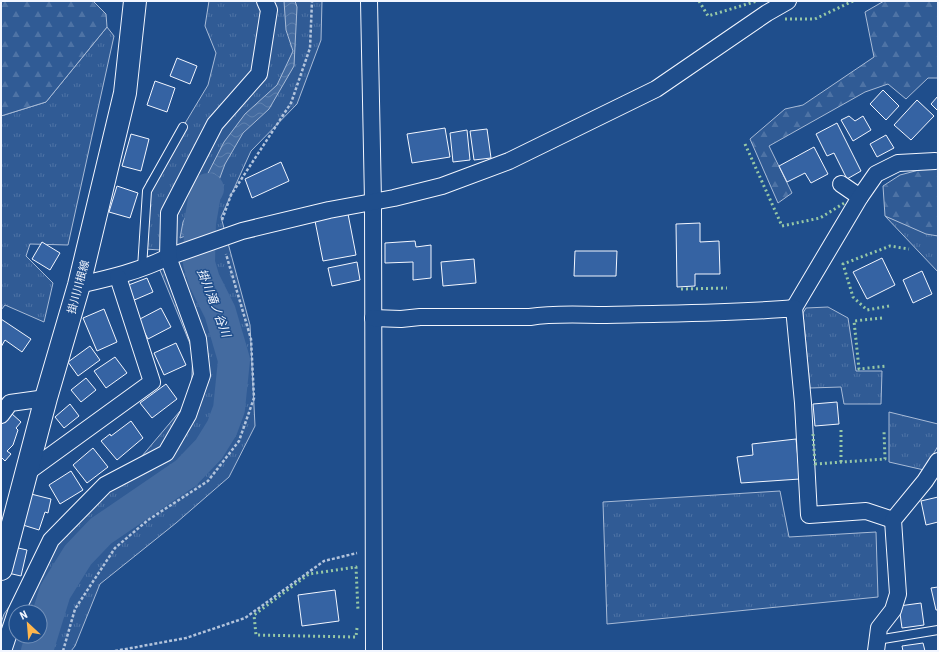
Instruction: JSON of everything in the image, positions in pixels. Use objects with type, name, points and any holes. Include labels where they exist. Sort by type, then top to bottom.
[{"type":"main road","name":"掛川川根線","points":[[1,569],[46,398],[80,285],[125,93],[135,1]]},
{"type":"street","points":[[3,651],[16,612],[51,540],[105,485],[166,453],[188,415],[202,375],[198,339],[174,255],[169,213],[216,124],[259,74],[269,10],[265,1]]},
{"type":"street","points":[[369,1],[373,201],[374,651]]},
{"type":"street","points":[[80,285],[118,277],[242,231],[329,210],[394,198],[442,186],[509,161],[656,89],[767,12],[788,1]]},
{"type":"street","points":[[893,520],[866,511],[809,515],[803,403],[794,308],[860,197],[876,174],[898,164],[935,161]]},
{"type":"street","points":[[842,184],[860,197]]},
{"type":"street","points":[[25,474],[152,382],[118,277]]},
{"type":"street","points":[[373,318],[530,317],[547,315],[764,311],[794,308]]},
{"type":"street","points":[[1,415],[10,403],[46,398]]},
{"type":"street","points":[[876,646],[879,628],[892,610],[898,594],[893,520],[924,481],[938,460]]},
{"type":"lane","points":[[142,268],[147,191],[183,127]]},
{"type":"lane","points":[[876,646],[938,630]]},
{"type":"path","points":[[222,239],[221,224],[231,196],[291,104],[310,48],[312,1]]},
{"type":"path","points":[[115,651],[186,638],[245,618],[324,561],[374,548]]},
{"type":"green space","points":[[1,1],[93,1],[106,14],[107,27],[46,102],[1,116]]},
{"type":"green space","points":[[209,1],[322,1],[321,40],[297,104],[251,151],[221,217],[250,325],[255,426],[229,477],[176,523],[100,584],[75,646],[71,651],[1,651],[1,623],[4,614],[8,609],[8,644],[48,644],[48,604],[11,604],[21,591],[64,518],[142,456],[191,398],[193,351],[157,263],[161,250],[144,249],[147,181],[178,135],[208,85],[216,53],[205,26]]},
{"type":"green space","points":[[884,1],[938,1],[938,78],[928,78],[906,99],[888,84],[865,92],[769,146],[792,193],[778,203],[750,139],[785,109],[803,105],[874,57],[865,12]]},
{"type":"green space","points":[[107,27],[114,36],[68,245],[30,244],[26,256],[53,283],[44,322],[5,305],[1,310],[1,116],[46,102]]},
{"type":"green space","points":[[938,165],[938,236],[926,234],[885,216],[883,186],[900,175]]},
{"type":"green space","points":[[885,216],[938,236],[938,272]]},
{"type":"green space","points":[[828,307],[848,318],[856,371],[882,371],[881,404],[844,404],[841,387],[810,388],[803,313],[806,308]]},
{"type":"green space","points":[[889,412],[938,424],[938,446],[924,470],[889,462]]},
{"type":"green space","points":[[780,491],[789,537],[876,532],[878,597],[607,624],[603,502]]},
{"type":"water","points":[[284,1],[295,1],[297,7],[294,66],[269,109],[243,133],[225,164],[206,215],[206,228],[180,238],[183,222],[224,142],[245,114],[277,85],[293,51],[286,30]]},
{"type":"building","points":[[177,58],[197,66],[190,84],[170,76]]},
{"type":"building","points":[[155,81],[175,88],[167,112],[147,105]]},
{"type":"building","points":[[883,90],[899,106],[886,120],[870,104]]},
{"type":"building","points":[[938,96],[938,111],[931,104]]},
{"type":"building","points":[[917,100],[934,116],[911,140],[894,125]]},
{"type":"building","points":[[849,116],[855,121],[863,116],[871,130],[853,141],[841,120]]},
{"type":"building","points":[[837,123],[861,171],[847,179],[834,153],[827,156],[816,134]]},
{"type":"building","points":[[445,128],[450,157],[412,163],[407,134]]},
{"type":"building","points":[[487,129],[491,158],[474,160],[470,131]]},
{"type":"building","points":[[467,130],[470,160],[453,162],[450,133]]},
{"type":"building","points":[[131,134],[149,139],[141,171],[122,166]]},
{"type":"building","points":[[886,135],[894,148],[877,157],[870,144]]},
{"type":"building","points":[[814,147],[828,174],[811,183],[805,173],[787,182],[779,166]]},
{"type":"building","points":[[281,162],[289,181],[252,198],[245,179]]},
{"type":"building","points":[[117,186],[138,193],[130,218],[109,212]]},
{"type":"building","points":[[348,214],[356,255],[323,261],[315,221]]},
{"type":"building","points":[[700,223],[700,242],[719,241],[720,274],[695,274],[695,286],[677,287],[676,224]]},
{"type":"building","points":[[415,241],[416,247],[431,245],[431,278],[413,280],[413,262],[385,263],[385,243]]},
{"type":"building","points":[[42,242],[60,253],[50,270],[32,259]]},
{"type":"building","points":[[575,251],[617,251],[616,276],[574,276]]},
{"type":"building","points":[[882,258],[895,285],[867,299],[853,272]]},
{"type":"building","points":[[474,259],[476,283],[443,286],[441,262]]},
{"type":"building","points":[[357,262],[360,280],[332,286],[328,268]]},
{"type":"building","points":[[922,271],[932,294],[913,303],[903,280]]},
{"type":"building","points":[[147,278],[153,292],[132,301],[126,286]]},
{"type":"building","points":[[161,308],[171,327],[148,339],[138,320]]},
{"type":"building","points":[[104,309],[117,342],[97,351],[83,318]]},
{"type":"building","points":[[1,319],[31,339],[22,352],[5,340],[1,347]]},
{"type":"building","points":[[176,343],[186,365],[164,375],[154,353]]},
{"type":"building","points":[[90,346],[100,360],[78,376],[68,362]]},
{"type":"building","points":[[115,357],[127,373],[106,388],[94,371]]},
{"type":"building","points":[[86,378],[96,390],[81,402],[71,390]]},
{"type":"building","points":[[166,384],[177,399],[152,418],[140,403]]},
{"type":"building","points":[[837,402],[839,424],[815,426],[813,404]]},
{"type":"building","points":[[70,404],[79,416],[64,428],[55,417]]},
{"type":"building","points":[[11,413],[21,422],[16,428],[18,430],[13,445],[7,451],[11,454],[5,461],[1,457],[1,425]]},
{"type":"building","points":[[131,421],[143,438],[117,460],[101,441],[110,434],[111,436]]},
{"type":"building","points":[[796,439],[800,479],[741,483],[737,457],[753,455],[752,444]]},
{"type":"building","points":[[93,448],[108,467],[87,483],[73,465]]},
{"type":"building","points":[[71,471],[83,490],[60,504],[49,485]]},
{"type":"building","points":[[31,494],[51,499],[48,513],[45,512],[39,530],[23,525]]},
{"type":"building","points":[[938,497],[938,522],[926,525],[921,501]]},
{"type":"building","points":[[14,547],[27,550],[21,576],[8,573]]},
{"type":"building","points":[[938,587],[938,610],[936,610],[931,588]]},
{"type":"building","points":[[335,590],[339,621],[302,626],[298,595]]},
{"type":"building","points":[[921,603],[924,625],[902,628],[899,606]]},
{"type":"building","points":[[923,643],[925,651],[903,651],[902,646]]},
{"type":"waterway","name":"掛川滝ノ谷川","points":[[37,651],[55,592],[78,555],[101,531],[186,473],[209,449],[222,428],[229,409],[234,360],[220,312],[204,280],[199,263],[200,223],[205,194],[208,189]]},
{"type":"hedge","points":[[699,1],[708,16],[757,1]]},
{"type":"hedge","points":[[785,19],[815,19],[853,1]]},
{"type":"hedge","points":[[745,144],[782,226],[820,218],[846,202]]},
{"type":"hedge","points":[[889,306],[867,310],[853,297],[843,264],[890,246],[909,249]]},
{"type":"hedge","points":[[681,289],[727,288]]},
{"type":"hedge","points":[[882,318],[854,321],[859,369],[887,366]]},
{"type":"hedge","points":[[841,430],[841,462]]},
{"type":"hedge","points":[[813,434],[815,464],[885,459],[884,431]]},
{"type":"hedge","points":[[357,628],[356,637],[256,635],[254,615],[309,574],[356,567],[358,611]]}]
